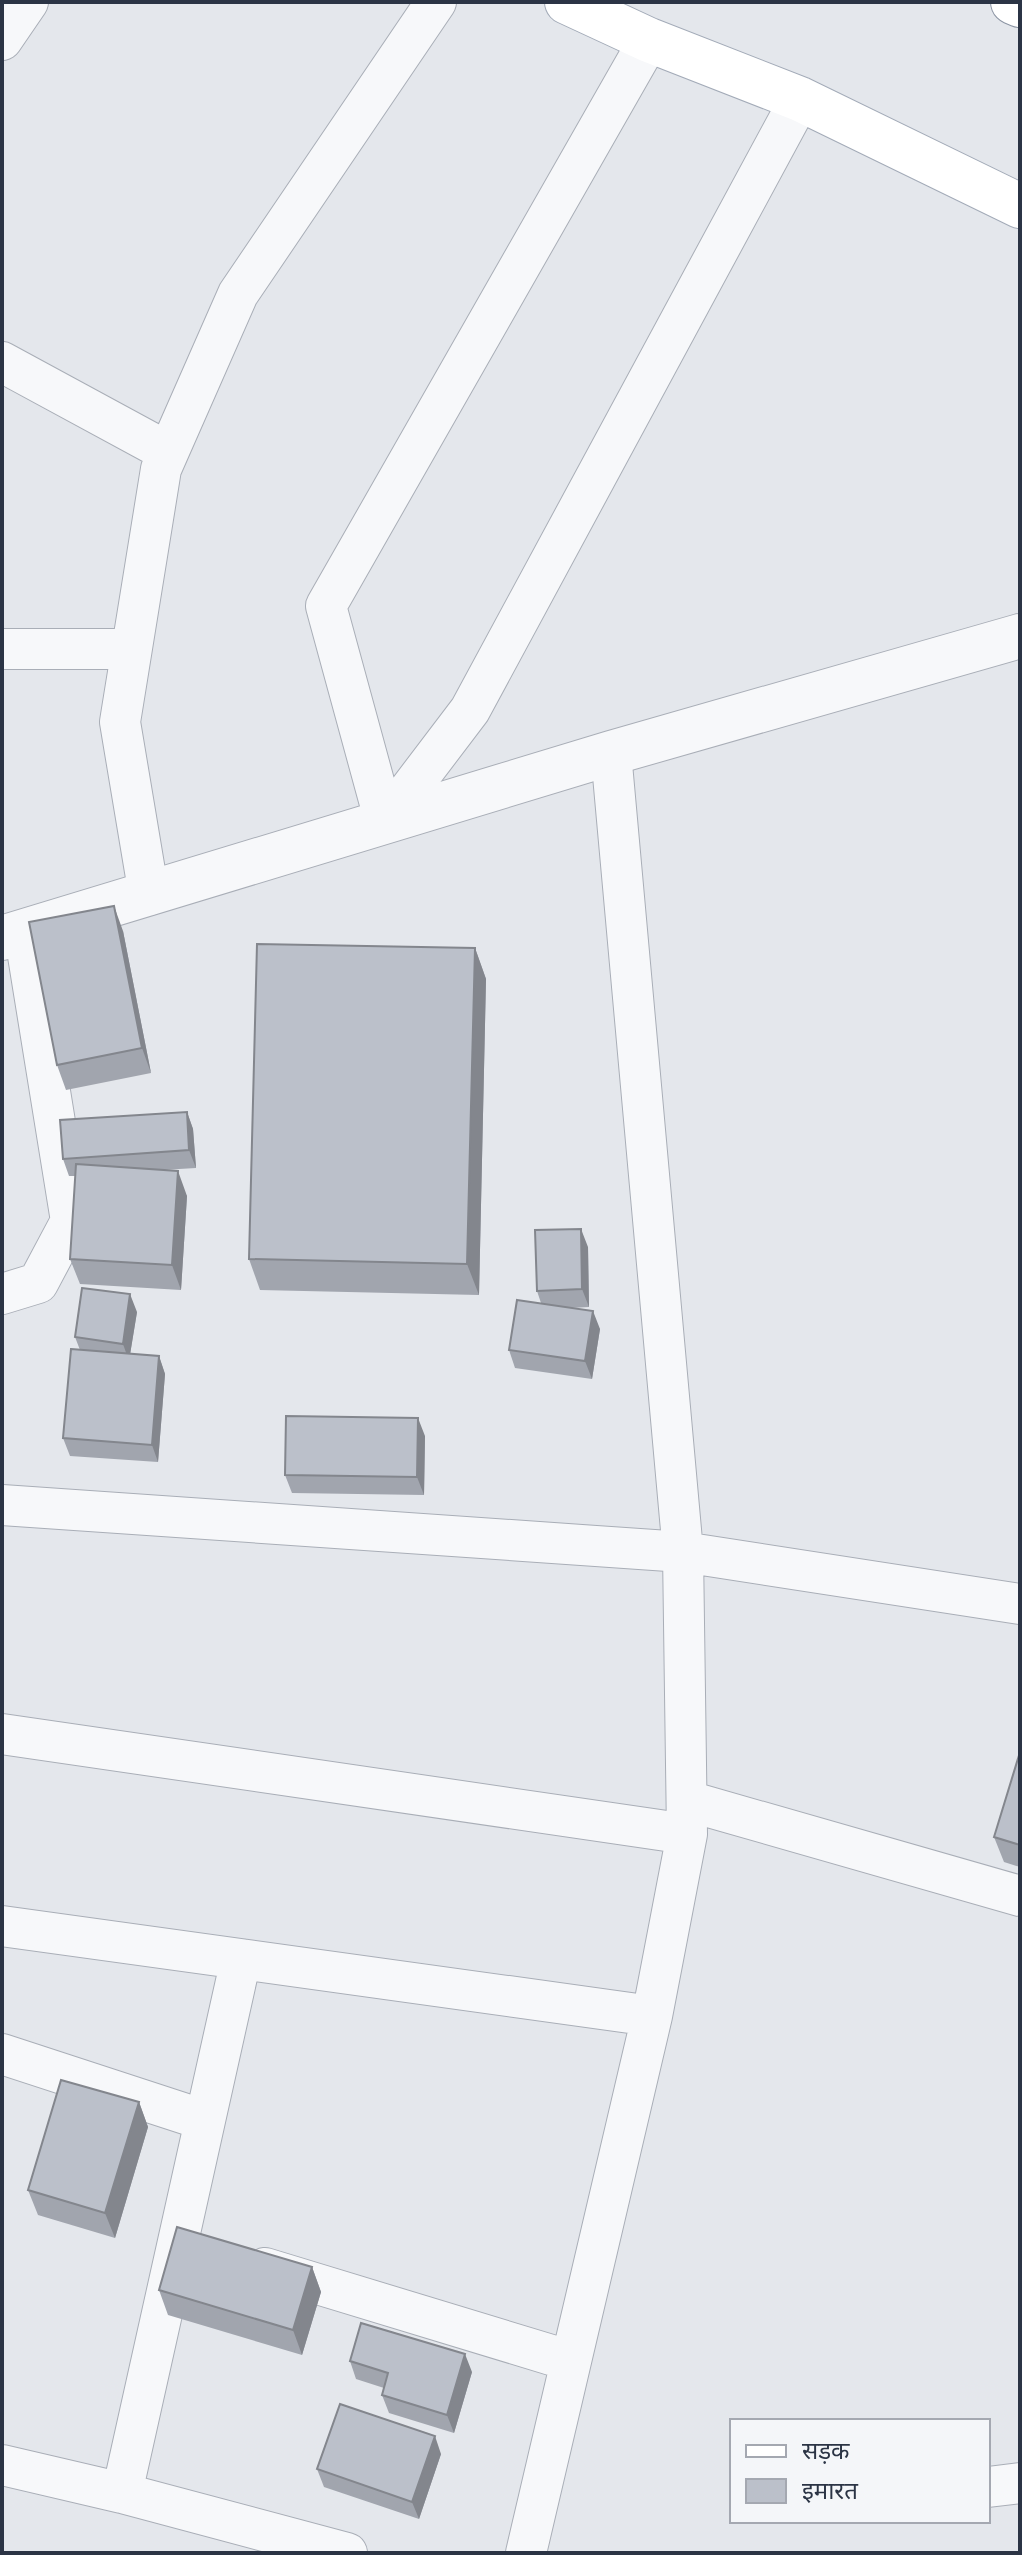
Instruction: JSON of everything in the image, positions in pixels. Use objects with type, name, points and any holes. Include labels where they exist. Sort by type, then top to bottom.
[{"type":"main road","points":[[567,2],[649,40],[800,99],[1020,206]]},
{"type":"main road","points":[[1013,2],[1020,5]]},
{"type":"street","points":[[2,40],[28,2]]},
{"type":"street","points":[[149,895],[120,722],[161,469],[238,294],[436,2]]},
{"type":"street","points":[[385,822],[326,606],[649,40]]},
{"type":"street","points":[[385,822],[470,710],[800,99]]},
{"type":"street","points":[[2,362],[168,452]]},
{"type":"street","points":[[2,1294],[38,1283],[71,1221],[13,935],[611,753],[1020,636]]},
{"type":"street","points":[[2,649],[131,649]]},
{"type":"street","points":[[526,2553],[652,2016],[688,1818],[683,1552],[611,753]]},
{"type":"street","points":[[2,1505],[683,1552],[1020,1604]]},
{"type":"street","points":[[2,1734],[688,1818],[1020,1896]]},
{"type":"street","points":[[2,1926],[652,2016]]},
{"type":"street","points":[[122,2493],[208,2250],[204,2120],[241,1959]]},
{"type":"street","points":[[2,2054],[204,2120]]},
{"type":"street","points":[[208,2250],[571,2361]]},
{"type":"street","points":[[2,2465],[122,2493],[347,2553]]},
{"type":"street","points":[[990,2487],[1020,2483]]},
{"type":"building","points":[[114,906],[142,1048],[57,1065],[29,922]]},
{"type":"building","points":[[257,944],[475,948],[467,1264],[249,1259]]},
{"type":"building","points":[[187,1112],[189,1150],[63,1159],[60,1120]]},
{"type":"building","points":[[76,1164],[178,1171],[172,1265],[70,1259]]},
{"type":"building","points":[[581,1229],[582,1289],[537,1291],[535,1230]]},
{"type":"building","points":[[82,1288],[130,1294],[123,1344],[75,1337]]},
{"type":"building","points":[[517,1300],[593,1311],[585,1361],[509,1350]]},
{"type":"building","points":[[71,1349],[159,1356],[152,1445],[63,1438]]},
{"type":"building","points":[[286,1416],[418,1418],[417,1477],[285,1475]]},
{"type":"building","points":[[1020,1752],[1020,1845],[994,1837]]},
{"type":"building","points":[[61,2080],[139,2102],[105,2213],[28,2190]]},
{"type":"building","points":[[177,2227],[312,2267],[293,2330],[159,2290]]},
{"type":"building","points":[[361,2323],[465,2354],[447,2415],[382,2395],[388,2373],[350,2361]]},
{"type":"building","points":[[340,2404],[435,2436],[412,2502],[317,2469]]}]
